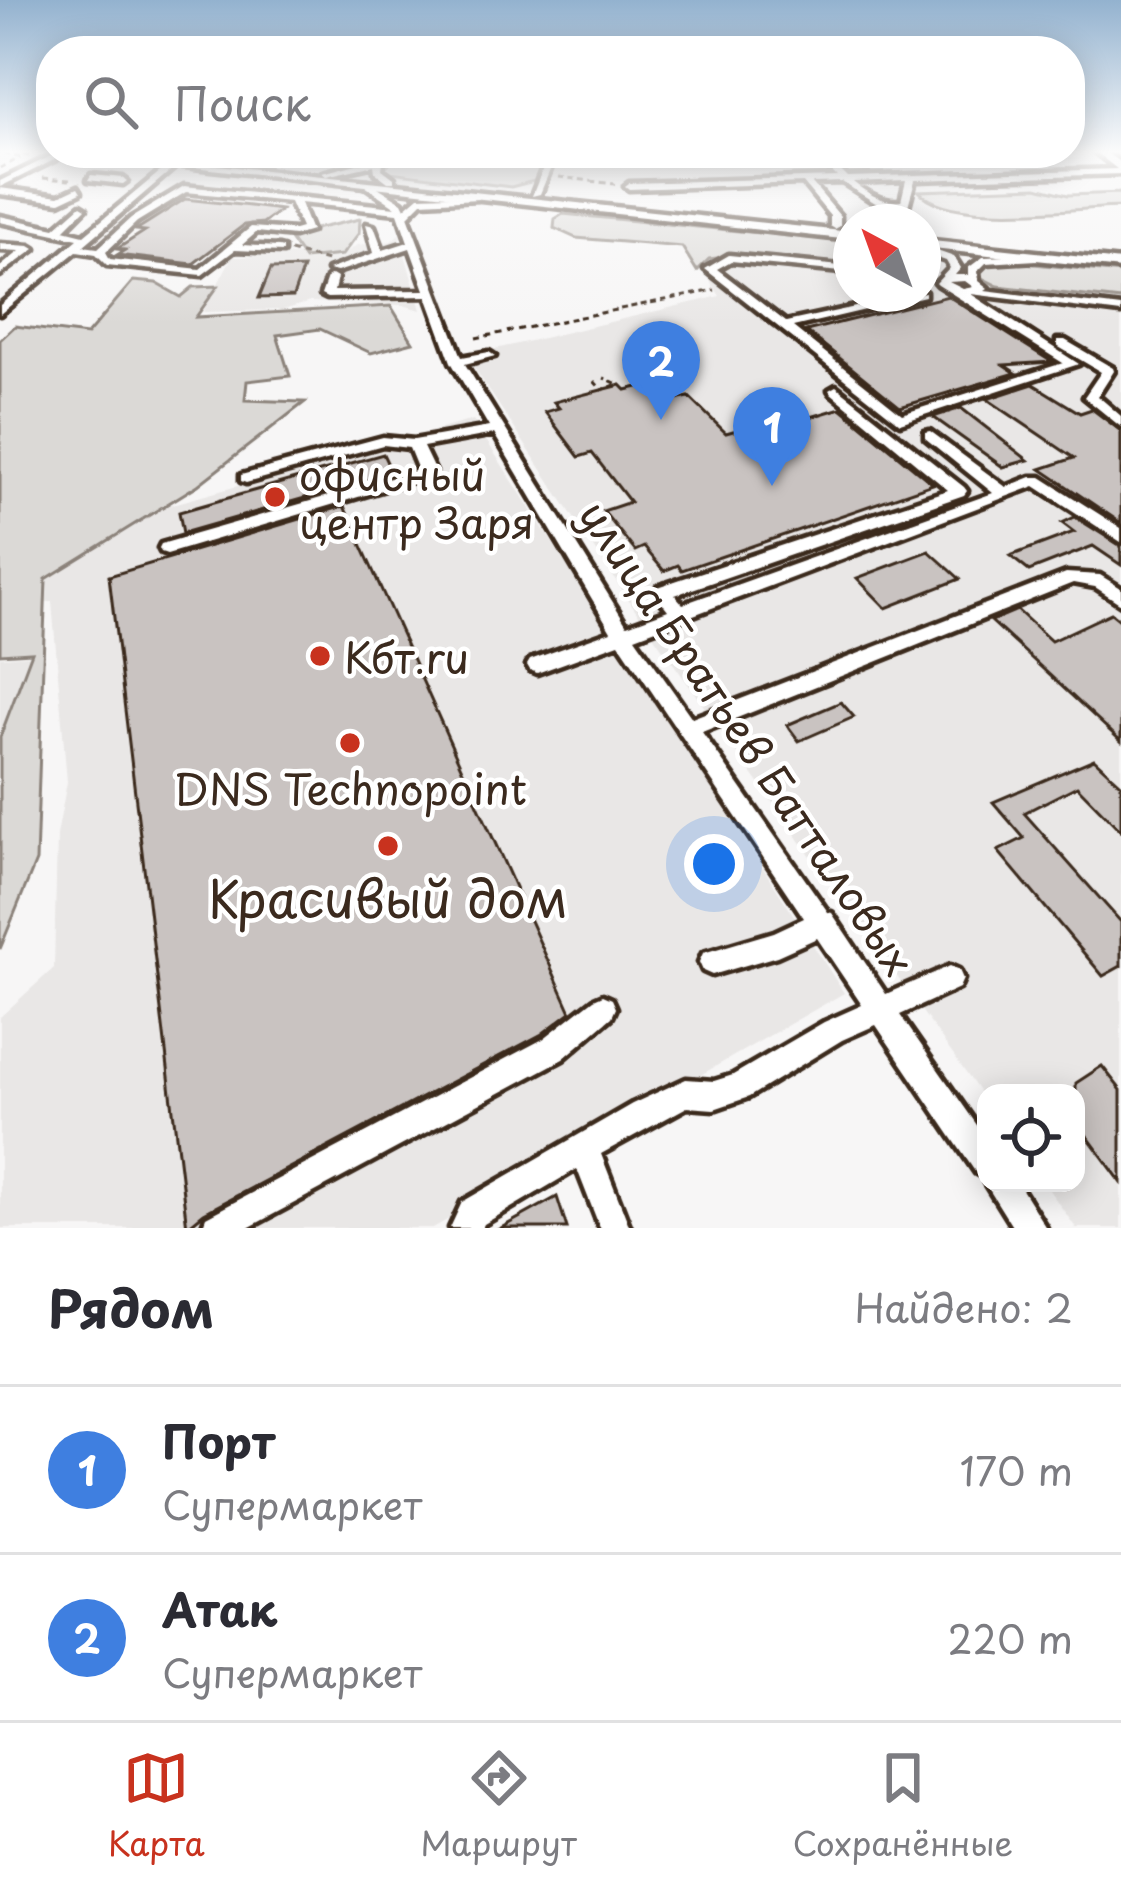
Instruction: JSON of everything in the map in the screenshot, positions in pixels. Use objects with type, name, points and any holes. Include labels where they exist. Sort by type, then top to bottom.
[{"type":"main road","points":[[606,208],[833,230]]},
{"type":"main road","points":[[669,208],[833,226]]},
{"type":"main road","points":[[941,244],[1121,255]]},
{"type":"main road","points":[[941,245],[1121,265]]},
{"type":"street","points":[[59,230],[81,208]]},
{"type":"street","points":[[0,311],[120,208]]},
{"type":"street","points":[[75,248],[100,251],[153,208]]},
{"type":"street","points":[[100,251],[107,262],[195,273],[255,229],[294,233],[307,229],[297,208]]},
{"type":"street","points":[[360,208],[403,213],[408,208]]},
{"type":"street","points":[[397,208],[403,213]]},
{"type":"street","name":"улица Братьев Батталовых","points":[[403,213],[457,362],[494,430],[623,635],[977,1149]]},
{"type":"street","points":[[0,219],[85,238]]},
{"type":"street","points":[[369,226],[379,254]]},
{"type":"street","points":[[415,243],[335,271],[327,295],[429,293]]},
{"type":"street","points":[[0,247],[30,249],[0,272]]},
{"type":"street","points":[[232,247],[279,250]]},
{"type":"street","points":[[941,254],[956,268],[941,285]]},
{"type":"street","points":[[833,271],[729,258],[711,264],[900,418],[1073,364],[974,289],[972,270],[983,260],[1046,257]]},
{"type":"street","points":[[941,282],[1121,306]]},
{"type":"street","points":[[974,289],[1108,370],[1091,397],[1121,423]]},
{"type":"street","points":[[784,326],[844,312]]},
{"type":"street","points":[[457,362],[489,356]]},
{"type":"street","points":[[680,614],[663,592],[959,491],[836,390]]},
{"type":"street","points":[[246,478],[383,441],[415,444],[494,430]]},
{"type":"street","points":[[930,435],[1005,494]]},
{"type":"street","points":[[166,548],[427,472],[415,444]]},
{"type":"street","points":[[537,665],[1036,480],[1121,536]]},
{"type":"street","points":[[689,728],[1072,577],[1100,581],[1121,598]]},
{"type":"street","points":[[712,962],[777,944],[823,922]]},
{"type":"street","points":[[465,1228],[473,1213],[686,1093],[714,1095],[739,1087],[833,1031],[950,979]]},
{"type":"street","points":[[217,1228],[553,1049],[603,1008]]},
{"type":"street","points":[[584,1149],[615,1228]]},
{"type":"street","points":[[1006,1192],[1031,1228]]},
{"type":"path","points":[[279,250],[335,271]]},
{"type":"path","points":[[476,338],[711,291]]},
{"type":"path","points":[[594,381],[602,390],[618,385],[604,378]]},
{"type":"shaded area","points":[[958,208],[1101,208],[1045,212]]},
{"type":"shaded area","points":[[563,214],[833,240],[833,266],[725,257],[709,259],[697,271],[682,247],[576,238],[554,228],[555,219]]},
{"type":"shaded area","points":[[360,219],[359,233],[342,255],[304,259],[287,235]]},
{"type":"shaded area","points":[[399,234],[421,310],[403,305],[310,302],[283,310],[203,312],[232,257],[345,253],[357,245],[391,241]]},
{"type":"shaded area","points":[[718,257],[833,267],[833,312],[941,312],[941,276],[1121,300],[1121,1228],[1076,1228],[1050,1192],[1085,1192],[1085,1084],[977,1084],[977,1088],[643,621],[466,356],[720,296],[702,269],[703,263]]},
{"type":"shaded area","points":[[1005,261],[1121,273],[1121,300],[998,286],[976,275],[976,266]]},
{"type":"shaded area","points":[[133,281],[156,283],[181,297],[193,287],[218,286],[196,317],[391,306],[413,342],[371,353],[320,329],[277,335],[290,376],[247,381],[245,400],[305,402],[198,485],[46,579],[36,861],[0,949],[0,737],[32,652],[0,654],[0,340],[15,326],[87,335]]},
{"type":"shaded area","points":[[473,420],[844,993],[433,1228],[0,1228],[0,1017],[54,968],[57,835],[67,782],[52,602],[30,601],[34,543]]},
{"type":"shaded area","points":[[39,654],[0,748],[0,657]]},
{"type":"building","points":[[170,208],[281,210],[263,223],[244,225],[193,264],[117,255],[125,250],[117,249],[145,231],[136,230]]},
{"type":"building","points":[[303,268],[293,297],[259,298],[271,269]]},
{"type":"building","points":[[948,296],[1052,362],[1004,365],[1016,373],[900,407],[806,331],[883,312],[941,312],[941,298]]},
{"type":"building","points":[[658,382],[675,400],[689,397],[726,433],[804,411],[811,417],[841,408],[933,484],[682,570],[678,565],[664,571],[644,547],[635,551],[603,511],[630,502],[592,453],[579,457],[545,412],[559,408],[554,402],[621,385],[626,390]]},
{"type":"building","points":[[1033,384],[1080,413],[1092,409],[1121,431],[1121,523],[1041,469],[1074,458],[987,399]]},
{"type":"building","points":[[961,408],[1028,460],[1003,467],[933,417]]},
{"type":"building","name":"офисный центр Заря","points":[[383,454],[392,473],[183,533],[179,512]]},
{"type":"building","points":[[344,506],[571,1012],[542,1034],[204,1213],[187,1227],[109,576]]},
{"type":"building","points":[[1075,517],[1121,546],[1121,565],[1093,546],[1029,571],[1010,556],[1074,532],[1062,523]]},
{"type":"building","points":[[929,551],[960,579],[886,608],[857,578]]},
{"type":"building","points":[[1017,610],[1051,641],[1111,613],[1121,621],[1121,741],[991,621]]},
{"type":"building","points":[[841,702],[854,717],[799,741],[787,725]]},
{"type":"building","points":[[1094,759],[1121,784],[1121,831],[1077,786],[1024,813],[1121,922],[1121,966],[1103,976],[998,851],[1024,838],[993,802]]},
{"type":"building","points":[[1102,1066],[1121,1090],[1121,1182],[1085,1133],[1085,1084],[1076,1083]]},
{"type":"building","points":[[557,1197],[567,1228],[501,1228]]},
{"type":"place","name":"Атак","points":[[661,420]]},
{"type":"place","name":"Порт","points":[[772,486]]},
{"type":"place","name":"офисный центр Заря","points":[[275,497]]},
{"type":"place","name":"Кбт.ru","points":[[320,656]]},
{"type":"place","name":"DNS Technopoint","points":[[350,743]]},
{"type":"place","name":"Красивый дом","points":[[388,846]]}]
